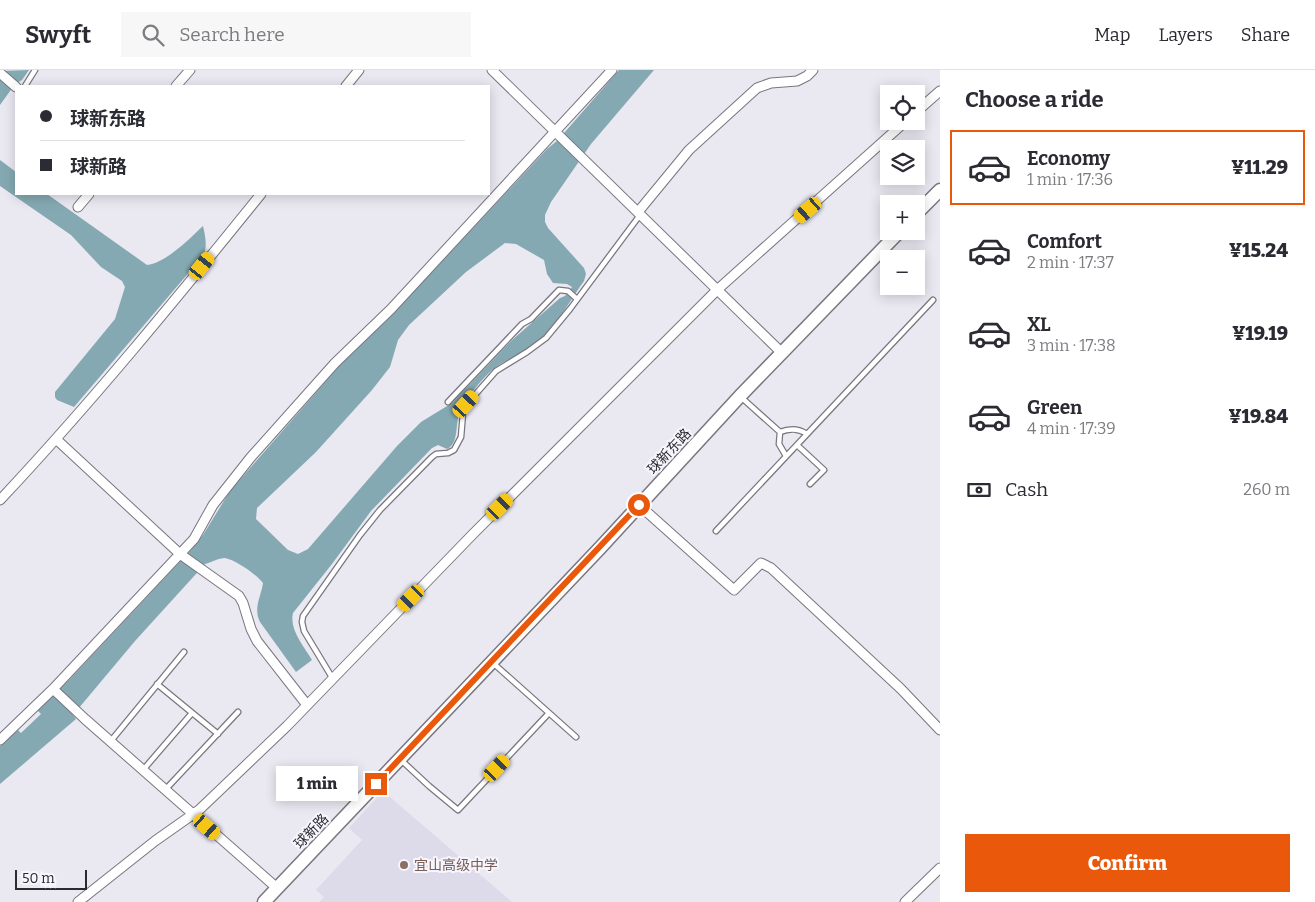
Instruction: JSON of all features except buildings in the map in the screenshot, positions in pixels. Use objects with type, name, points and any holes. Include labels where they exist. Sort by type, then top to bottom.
[{"type":"street","points":[[177,85],[190,70]]},
{"type":"street","points":[[347,85],[359,70]]},
{"type":"street","points":[[492,70],[782,353]]},
{"type":"street","points":[[0,740],[54,690],[181,554],[194,539],[213,505],[251,457],[335,363],[391,309],[558,134],[612,70]]},
{"type":"street","points":[[639,214],[689,150],[757,88],[771,83],[797,81],[807,76],[813,70]]},
{"type":"street","points":[[0,73],[15,86]]},
{"type":"street","points":[[925,104],[940,91]]},
{"type":"street","points":[[78,902],[155,841],[193,814],[308,705],[473,534],[717,290],[896,130]]},
{"type":"street","points":[[925,205],[940,190]]},
{"type":"street","points":[[78,208],[88,195]]},
{"type":"street","points":[[0,500],[56,439],[157,322],[260,195]]},
{"type":"street","name":"球新东路","points":[[400,759],[740,396],[891,240]]},
{"type":"street","points":[[56,439],[181,554],[242,599],[251,629],[257,641],[308,705]]},
{"type":"street","points":[[639,505],[734,590],[761,563],[771,568],[901,689],[940,730]]},
{"type":"street","points":[[54,690],[110,742],[277,888]]},
{"type":"street","name":"球新路","points":[[264,902],[400,759]]},
{"type":"street","points":[[905,902],[940,868]]},
{"type":"lane","points":[[26,85],[35,70]]},
{"type":"lane","points":[[333,678],[302,627],[303,616],[380,510],[432,457],[436,454],[448,453],[454,450],[461,437],[466,404],[496,371],[546,338],[639,214]]},
{"type":"lane","points":[[448,402],[522,324],[531,319],[559,290],[568,291],[576,297]]},
{"type":"lane","points":[[716,531],[933,300]]},
{"type":"lane","points":[[740,396],[780,432]]},
{"type":"lane","points":[[780,432],[793,429],[806,434]]},
{"type":"lane","points":[[780,432],[779,444],[786,456]]},
{"type":"lane","points":[[797,445],[824,470],[810,484]]},
{"type":"lane","points":[[110,742],[184,652]]},
{"type":"lane","points":[[492,662],[576,737]]},
{"type":"lane","points":[[157,684],[218,734]]},
{"type":"lane","points":[[165,790],[238,712]]},
{"type":"lane","points":[[143,770],[192,713]]},
{"type":"lane","points":[[400,759],[458,810],[549,713]]},
{"type":"shaded area","name":"宜山高级中学","points":[[383,791],[512,902],[319,902],[324,897],[316,890],[362,840],[349,828]]},
{"type":"water","points":[[29,70],[22,80],[15,84],[0,105],[0,71]]},
{"type":"water","points":[[619,70],[654,70],[591,144],[551,202],[545,215],[545,222],[548,228],[584,268],[586,274],[584,281],[558,319],[541,339],[496,367],[479,383],[461,407],[452,446],[447,449],[438,445],[432,448],[371,511],[293,613],[292,619],[295,632],[312,660],[296,672],[260,622],[257,607],[263,583],[256,576],[230,559],[218,559],[205,564],[135,641],[73,715],[76,719],[0,784],[0,746],[18,730],[21,733],[41,714],[37,710],[69,680],[191,550],[203,535],[230,491],[348,356],[387,320],[547,149],[558,140]],"holes":[[[505,243],[516,244],[544,260],[547,274],[553,283],[567,284],[572,287],[565,296],[560,298],[511,341],[452,403],[421,422],[397,446],[308,549],[298,554],[288,550],[256,519],[257,508],[316,452],[372,390],[390,367],[398,340],[409,325],[466,272]]]},
{"type":"water","points":[[0,160],[15,171],[15,195],[48,195],[147,265],[162,260],[184,244],[203,226],[206,245],[203,256],[74,407],[57,400],[55,392],[115,319],[125,287],[122,281],[101,267],[71,235],[0,186]]},
{"type":"place","name":"宜山高级中学","points":[[404,865]]},
{"type":"route","points":[[376,784],[639,505]]}]
